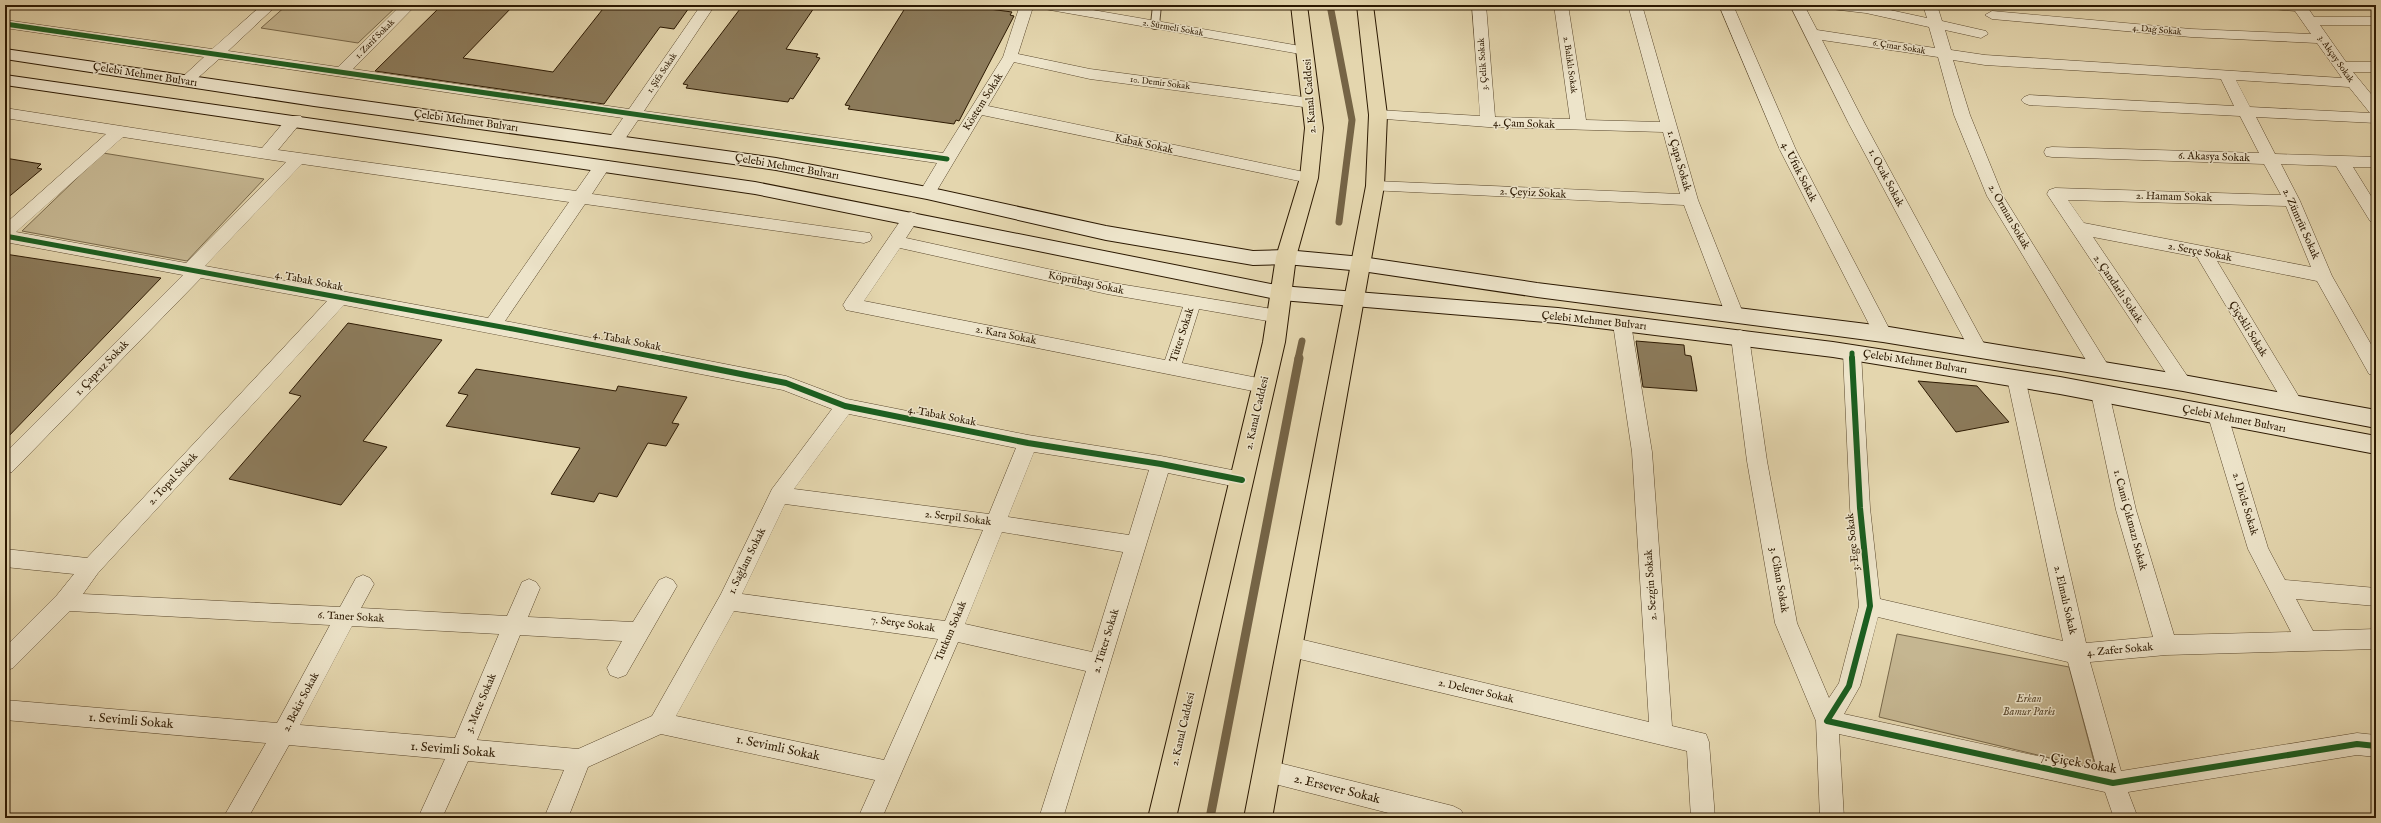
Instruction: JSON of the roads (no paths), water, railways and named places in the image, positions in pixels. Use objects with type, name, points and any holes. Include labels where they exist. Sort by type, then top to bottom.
[{"type":"main road","name":"2. Kanal Caddesi","points":[[1162,818],[1279,316],[1286,257],[1309,178],[1314,128],[1306,51],[1298,5]]},
{"type":"main road","points":[[1258,818],[1362,264],[1375,186],[1378,116],[1365,5]]},
{"type":"main road","name":"Çelebi Mehmet Bulvarı","points":[[5,54],[776,164],[927,193],[1106,233],[1253,258],[1286,257],[1362,264],[1537,290],[1883,334],[2183,383],[2376,419]]},
{"type":"main road","name":"Çelebi Mehmet Bulvarı","points":[[5,80],[295,120],[755,188],[1281,293],[1355,297],[1740,337],[2016,378],[2376,445]]},
{"type":"street","points":[[186,81],[270,5]]},
{"type":"street","name":"1. Zarif Sokak","points":[[341,72],[409,5]]},
{"type":"street","name":"1. Şifa Sokak","points":[[615,141],[708,5]]},
{"type":"street","name":"Köstem Sokak","points":[[927,193],[1010,57],[1027,5]]},
{"type":"street","name":"2. Sürmeli Sokak","points":[[1039,5],[1306,51]]},
{"type":"street","name":"3. Çelik Sokak","points":[[1479,5],[1488,122]]},
{"type":"street","name":"2. Balıklı Sokak","points":[[1562,5],[1579,126]]},
{"type":"street","name":"1. Çapa Sokak","points":[[1635,5],[1690,200],[1734,314]]},
{"type":"street","name":"4. Ufuk Sokak","points":[[1726,5],[1788,150],[1883,334]]},
{"type":"street","name":"1. Ocak Sokak","points":[[1798,5],[1856,124],[1978,349]]},
{"type":"street","points":[[1831,5],[1865,7],[1981,34]]},
{"type":"street","name":"2. Orman Sokak","points":[[1930,5],[1962,115],[1995,196],[2102,370]]},
{"type":"street","points":[[2272,5],[2299,6]]},
{"type":"street","name":"3. Akçay Sokak","points":[[2299,6],[2341,67],[2353,83],[2371,99],[2376,110]]},
{"type":"street","points":[[1985,60],[1981,34],[1992,10]]},
{"type":"street","name":"4. Dağ Sokak","points":[[1992,10],[2191,33],[2323,39]]},
{"type":"street","points":[[2310,21],[2376,21]]},
{"type":"street","points":[[5,24],[947,160]]},
{"type":"street","name":"6. Çınar Sokak","points":[[1812,34],[1985,60],[2227,77],[2353,83]]},
{"type":"street","name":"10. Demir Sokak","points":[[1010,57],[1090,74],[1311,103]]},
{"type":"street","points":[[2341,67],[2376,67]]},
{"type":"street","name":"2. Zümrüt Sokak","points":[[2227,77],[2247,111],[2292,201],[2324,276],[2376,369]]},
{"type":"street","points":[[2029,100],[2376,118]]},
{"type":"street","name":"Kabak Sokak","points":[[978,109],[1309,178]]},
{"type":"street","points":[[5,113],[118,132],[266,154],[864,237]]},
{"type":"street","name":"4. Çam Sokak","points":[[1378,116],[1579,126],[1670,127]]},
{"type":"street","points":[[266,154],[295,120]]},
{"type":"street","points":[[5,233],[118,132]]},
{"type":"street","name":"6. Akasya Sokak","points":[[2052,152],[2376,162]]},
{"type":"street","name":"1. Çapraz Sokak","points":[[5,466],[299,158]]},
{"type":"street","points":[[2341,161],[2376,217]]},
{"type":"street","points":[[493,325],[579,197],[603,165]]},
{"type":"street","name":"2. Çeyiz Sokak","points":[[1375,186],[1690,200]]},
{"type":"street","name":"2. Hamam Sokak","points":[[2055,194],[2292,201]]},
{"type":"street","name":"2. Çandarlı Sokak","points":[[2055,194],[2183,383]]},
{"type":"street","name":"2. Kara Sokak","points":[[911,218],[852,306],[1263,386]]},
{"type":"street","name":"2. Serçe Sokak","points":[[2077,228],[2324,276]]},
{"type":"street","name":"4. Tabak Sokak","points":[[5,236],[194,269],[493,325],[786,383],[845,406],[1028,444],[1161,464],[1242,480]]},
{"type":"street","name":"Köprübaşı Sokak","points":[[895,241],[1107,288],[1279,316]]},
{"type":"street","name":"Çiçekli Sokak","points":[[2203,253],[2295,405]]},
{"type":"street","name":"2. Topal Sokak","points":[[5,661],[65,602],[91,567],[341,297]]},
{"type":"street","name":"Tüter Sokak","points":[[1171,368],[1192,302]]},
{"type":"street","name":"2. Sezgin Sokak","points":[[1622,324],[1642,452],[1661,735]]},
{"type":"street","name":"3. Cihan Sokak","points":[[1740,337],[1757,461],[1786,623],[1827,722],[1832,818]]},
{"type":"street","name":"3. Ege Sokak","points":[[1827,722],[1849,686],[1870,606],[1860,508],[1852,353]]},
{"type":"street","name":"2. Elmalı Sokak","points":[[2016,378],[2078,654],[2113,783],[2126,818]]},
{"type":"street","name":"1. Cami Çıkmazı Sokak","points":[[2100,393],[2126,510],[2166,645]]},
{"type":"street","name":"1. Sağlam Sokak","points":[[660,722],[728,601],[779,495],[813,446],[845,406]]},
{"type":"street","name":"2. Dicle Sokak","points":[[2218,416],[2258,549],[2307,642]]},
{"type":"street","name":"Tutkun Sokak","points":[[870,818],[952,631],[1028,444]]},
{"type":"street","name":"2. Tüter Sokak","points":[[1052,818],[1161,464]]},
{"type":"street","name":"2. Serpil Sokak","points":[[779,495],[996,523],[1136,545]]},
{"type":"street","points":[[5,558],[91,567]]},
{"type":"street","name":"2. Bekir Sokak","points":[[235,818],[284,733],[363,584]]},
{"type":"street","points":[[618,668],[666,586]]},
{"type":"street","name":"3. Mete Sokak","points":[[430,818],[461,751],[529,588]]},
{"type":"street","points":[[2279,589],[2376,597]]},
{"type":"street","name":"7. Serçe Sokak","points":[[728,601],[952,631],[1099,664]]},
{"type":"street","name":"6. Taner Sokak","points":[[65,602],[638,632]]},
{"type":"street","name":"4. Zafer Sokak","points":[[1870,606],[2078,654],[2166,645],[2376,639]]},
{"type":"street","name":"2. Delener Sokak","points":[[1291,647],[1661,735]]},
{"type":"street","name":"1. Sevimli Sokak","points":[[5,710],[284,733],[461,751],[579,760],[660,722],[889,772]]},
{"type":"street","name":"7. Çiçek Sokak","points":[[1827,722],[2113,783],[2357,744],[2376,746]]},
{"type":"street","points":[[1661,735],[1698,742],[1703,818]]},
{"type":"street","points":[[556,818],[579,760]]},
{"type":"street","name":"2. Ersever Sokak","points":[[1267,771],[1453,818]]},
{"type":"lane","points":[[1155,25],[1157,5]]},
{"type":"waterway","points":[[1330,5],[1352,120],[1339,222]]},
{"type":"waterway","points":[[1298,359],[1302,341]]},
{"type":"waterway","points":[[1210,818],[1299,358]]},
{"type":"park label","name":"Erkan Bamur Parkı","points":[[2029,705]]}]
